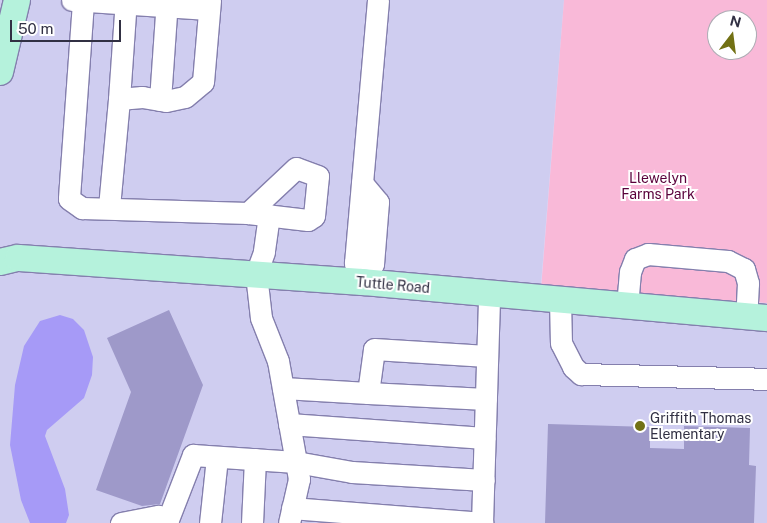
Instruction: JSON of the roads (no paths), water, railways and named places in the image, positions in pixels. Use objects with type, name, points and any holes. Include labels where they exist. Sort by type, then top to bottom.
[{"type":"main road","points":[[0,72],[17,0]]},
{"type":"main road","name":"Tuttle Road","points":[[6,256],[363,282],[757,317]]},
{"type":"lane","points":[[363,282],[355,263],[378,0]]},
{"type":"lane","points":[[119,98],[160,100],[185,97],[203,82],[210,4],[77,1],[69,196],[82,208],[108,207],[248,213],[308,220],[314,216],[318,176],[296,168],[248,213]]},
{"type":"lane","points":[[108,207],[126,2]]},
{"type":"lane","points":[[160,100],[167,3]]},
{"type":"lane","points":[[269,216],[264,252],[256,274],[261,318],[278,361],[299,479],[290,515],[482,523],[489,294]]},
{"type":"lane","points":[[627,306],[630,272],[635,258],[648,254],[728,261],[744,269],[757,317]]},
{"type":"lane","points":[[560,300],[561,343],[572,367],[581,374],[767,379]]},
{"type":"lane","points":[[368,393],[374,349],[487,356]]},
{"type":"lane","points":[[283,388],[486,399]]},
{"type":"lane","points":[[289,424],[485,438]]},
{"type":"lane","points":[[121,523],[158,516],[168,523],[193,455],[296,462],[352,472],[484,480]]},
{"type":"lane","points":[[210,523],[217,457]]},
{"type":"lane","points":[[252,523],[255,460]]},
{"type":"place","name":"Griffith Thomas Elementary","points":[[640,426]]},
{"type":"park label","name":"Llewelyn Farms Park","points":[[658,186]]}]
